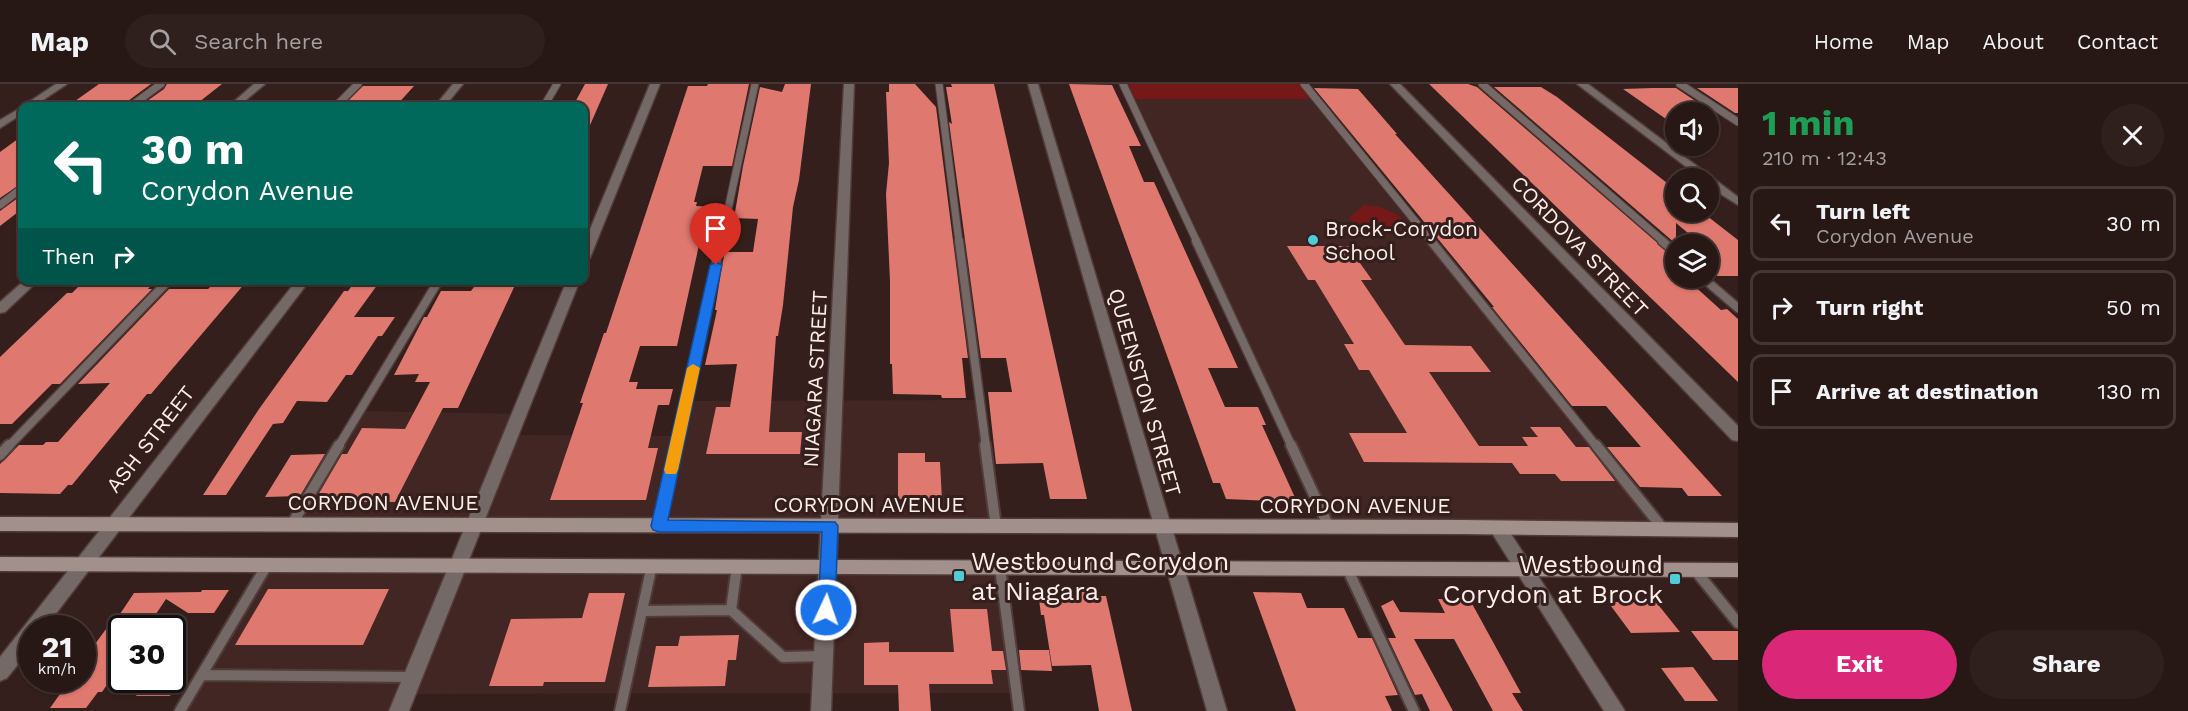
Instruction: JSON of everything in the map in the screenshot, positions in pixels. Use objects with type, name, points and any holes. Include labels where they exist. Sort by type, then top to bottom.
[{"type":"main road","name":"CORYDON AVENUE","points":[[0,524],[1738,530]]},
{"type":"main road","points":[[0,564],[1738,570]]},
{"type":"street","points":[[34,102],[62,84]]},
{"type":"street","points":[[239,102],[260,84]]},
{"type":"street","points":[[443,102],[458,84]]},
{"type":"street","points":[[588,248],[655,84]]},
{"type":"street","name":"NIAGARA STREET","points":[[821,711],[849,84]]},
{"type":"street","name":"QUEENSTON STREET","points":[[1033,84],[1217,711]]},
{"type":"street","name":"CORDOVA STREET","points":[[1395,84],[1738,436]]},
{"type":"street","points":[[1582,84],[1693,168]]},
{"type":"street","points":[[0,125],[18,113]]},
{"type":"street","points":[[1719,187],[1738,202]]},
{"type":"street","points":[[0,309],[27,285]]},
{"type":"street","name":"ASH STREET","points":[[45,615],[300,285]]},
{"type":"street","points":[[399,711],[572,285]]},
{"type":"street","points":[[1498,528],[1615,711]]},
{"type":"street","name":"ASH STREET","points":[[0,672],[18,649]]},
{"type":"lane","points":[[136,102],[161,84]]},
{"type":"lane","points":[[340,102],[358,84]]},
{"type":"lane","points":[[546,102],[557,84]]},
{"type":"lane","points":[[659,526],[755,84]]},
{"type":"lane","points":[[939,84],[996,527]]},
{"type":"lane","points":[[1123,84],[1329,528]]},
{"type":"lane","points":[[1304,84],[1664,530]]},
{"type":"lane","points":[[1482,84],[1665,243]]},
{"type":"lane","points":[[1680,84],[1738,122]]},
{"type":"lane","points":[[0,205],[18,191]]},
{"type":"lane","points":[[0,455],[164,285]]},
{"type":"lane","points":[[292,524],[436,285]]},
{"type":"lane","points":[[1715,288],[1738,308]]},
{"type":"lane","points":[[180,711],[267,565]]},
{"type":"lane","points":[[620,711],[652,565]]},
{"type":"lane","points":[[731,610],[737,566]]},
{"type":"lane","points":[[1000,567],[1019,711]]},
{"type":"lane","points":[[1347,568],[1414,711]]},
{"type":"lane","points":[[1695,570],[1738,623]]},
{"type":"lane","points":[[642,611],[731,610],[783,657],[824,656]]},
{"type":"lane","points":[[202,675],[413,677]]},
{"type":"shaded area","points":[[1123,84],[1304,84],[1316,99],[1130,99]]},
{"type":"shaded area","name":"Brock-Corydon School","points":[[1130,99],[1316,99],[1664,530],[1329,527]]},
{"type":"shaded area","points":[[1364,205],[1385,209],[1404,220],[1392,229],[1379,231],[1353,225],[1350,217]]},
{"type":"shaded area","points":[[980,400],[996,527],[292,524],[360,411],[520,414],[512,435],[678,436],[686,401]]},
{"type":"shaded area","points":[[268,565],[1000,567],[1016,693],[406,694],[399,711],[180,711]]},
{"type":"building","points":[[99,84],[151,84],[127,102],[74,102]]},
{"type":"building","points":[[167,84],[222,84],[199,102],[146,102],[164,89]]},
{"type":"building","points":[[585,84],[608,84],[588,130],[588,102],[575,102]]},
{"type":"building","points":[[708,84],[749,84],[732,166],[703,166],[694,202],[697,202],[696,206],[715,207],[706,246],[699,245],[677,346],[640,346],[629,382],[638,382],[636,389],[673,389],[669,405],[658,405],[648,448],[658,448],[646,500],[550,500],[583,403],[580,403],[604,333],[606,333],[688,86],[707,86]]},
{"type":"building","points":[[785,84],[811,84],[799,180],[793,207],[783,305],[778,336],[776,336],[769,432],[802,432],[800,454],[706,454],[716,407],[730,407],[737,364],[705,365],[717,310],[715,310],[725,252],[753,252],[758,219],[734,218],[743,166],[760,87],[782,92]]},
{"type":"building","points":[[889,84],[915,84],[936,107],[968,358],[962,358],[966,398],[893,394],[892,364],[890,364],[890,281],[886,194],[889,163],[886,92],[889,92]]},
{"type":"building","points":[[951,84],[994,84],[1087,499],[1050,499],[1043,463],[996,464],[988,392],[1012,392],[1006,358],[981,358],[949,122],[952,124],[946,87],[952,87]]},
{"type":"building","points":[[1069,84],[1112,85],[1141,146],[1129,146],[1144,182],[1154,182],[1238,368],[1208,368],[1225,407],[1258,407],[1266,425],[1262,425],[1297,502],[1226,499],[1220,483],[1213,483]]},
{"type":"building","points":[[1429,84],[1468,84],[1477,87],[1665,249],[1665,288],[1697,288],[1721,310],[1727,309],[1738,319],[1738,382]]},
{"type":"building","points":[[363,86],[414,86],[400,102],[347,102]]},
{"type":"building","points":[[1494,87],[1541,87],[1557,97],[1665,181],[1665,222],[1715,222],[1738,240],[1738,276],[1719,276],[1719,234],[1689,234],[1676,223],[1676,234],[1665,235]]},
{"type":"building","points":[[1314,88],[1358,89],[1397,134],[1395,134],[1722,496],[1688,496],[1682,488],[1640,487],[1607,447],[1641,447],[1606,406],[1572,406],[1492,307],[1494,307]]},
{"type":"building","points":[[1676,88],[1697,102],[1665,102],[1665,118],[1623,89]]},
{"type":"building","points":[[1697,88],[1738,88],[1738,113]]},
{"type":"building","points":[[18,139],[18,186],[0,198],[0,152]]},
{"type":"building","points":[[18,198],[18,212],[0,226],[0,211]]},
{"type":"building","points":[[1287,246],[1348,246],[1372,280],[1361,280],[1405,345],[1471,346],[1491,372],[1429,372],[1479,446],[1528,446],[1522,437],[1538,437],[1530,427],[1560,427],[1576,447],[1589,447],[1615,481],[1561,481],[1555,474],[1520,474],[1512,463],[1364,462],[1349,433],[1407,433],[1369,370],[1359,370],[1344,344],[1354,344],[1315,280],[1308,280]]},
{"type":"building","points":[[80,285],[152,285],[148,289],[152,289],[60,384],[52,384],[12,424],[0,424],[0,357],[67,293],[72,293]]},
{"type":"building","points":[[212,285],[243,285],[151,394],[147,394],[72,485],[68,485],[60,494],[0,493],[0,464],[19,445],[43,445],[46,442],[58,442],[110,383],[78,384],[169,289],[208,289]]},
{"type":"building","points":[[352,285],[377,285],[354,317],[395,317],[382,336],[378,336],[352,375],[346,375],[327,402],[297,401],[283,423],[273,424],[226,495],[203,495],[259,409],[344,291],[348,291]]},
{"type":"building","points":[[476,285],[515,285],[458,408],[443,408],[395,502],[319,502],[323,495],[318,495],[342,454],[347,454],[362,428],[405,429],[430,382],[415,382],[419,374],[394,375],[424,317],[427,317],[441,291],[471,291]]},
{"type":"building","points":[[898,453],[925,453],[925,462],[940,462],[942,500],[898,499]]},
{"type":"building","points":[[325,454],[300,496],[265,497],[291,455]]},
{"type":"building","points":[[268,589],[389,589],[363,645],[235,645]]},
{"type":"building","points":[[202,590],[229,590],[214,613],[188,613],[166,599],[156,614],[119,615],[134,593],[201,592]]},
{"type":"building","points":[[1038,591],[1095,592],[1096,596],[1106,596],[1132,711],[1099,711],[1091,665],[1052,666]]},
{"type":"building","points":[[1253,592],[1301,593],[1307,608],[1344,608],[1358,638],[1372,638],[1398,695],[1385,696],[1392,711],[1296,711]]},
{"type":"building","points":[[589,593],[625,593],[605,682],[544,682],[543,686],[489,686],[511,619],[582,618]]},
{"type":"building","points":[[1438,599],[1470,600],[1521,693],[1512,693],[1523,711],[1493,711],[1454,639],[1414,639],[1453,711],[1430,711],[1422,694],[1415,695],[1388,638],[1396,638],[1381,606],[1393,600],[1400,612],[1445,613]]},
{"type":"building","points":[[1608,602],[1656,602],[1680,632],[1631,633]]},
{"type":"building","points":[[950,609],[987,609],[992,651],[1003,651],[1006,670],[991,670],[993,684],[929,684],[931,711],[899,711],[898,685],[864,685],[864,643],[889,642],[889,652],[954,652]]},
{"type":"building","points":[[108,629],[108,683],[102,692],[98,692],[86,708],[50,708],[61,693],[96,693],[96,643]]},
{"type":"building","points":[[1691,631],[1738,631],[1738,660],[1713,660]]},
{"type":"building","points":[[739,635],[736,660],[728,660],[725,686],[648,687],[656,646],[678,646],[680,636]]},
{"type":"building","points":[[1019,650],[1049,650],[1052,671],[1021,670]]},
{"type":"building","points":[[1693,667],[1718,701],[1685,701],[1661,668]]},
{"type":"building","points":[[138,693],[172,693],[170,696],[136,696]]},
{"type":"slow traffic","points":[[671,470],[693,368]]},
{"type":"place","name":"Brock-Corydon School","points":[[1313,240]]},
{"type":"place","name":"Westbound Corydon at Niagara","points":[[959,576]]},
{"type":"place","name":"Westbound Corydon at Brock","points":[[1675,579]]},
{"type":"route","points":[[716,265],[659,526],[830,526],[826,610]]}]
